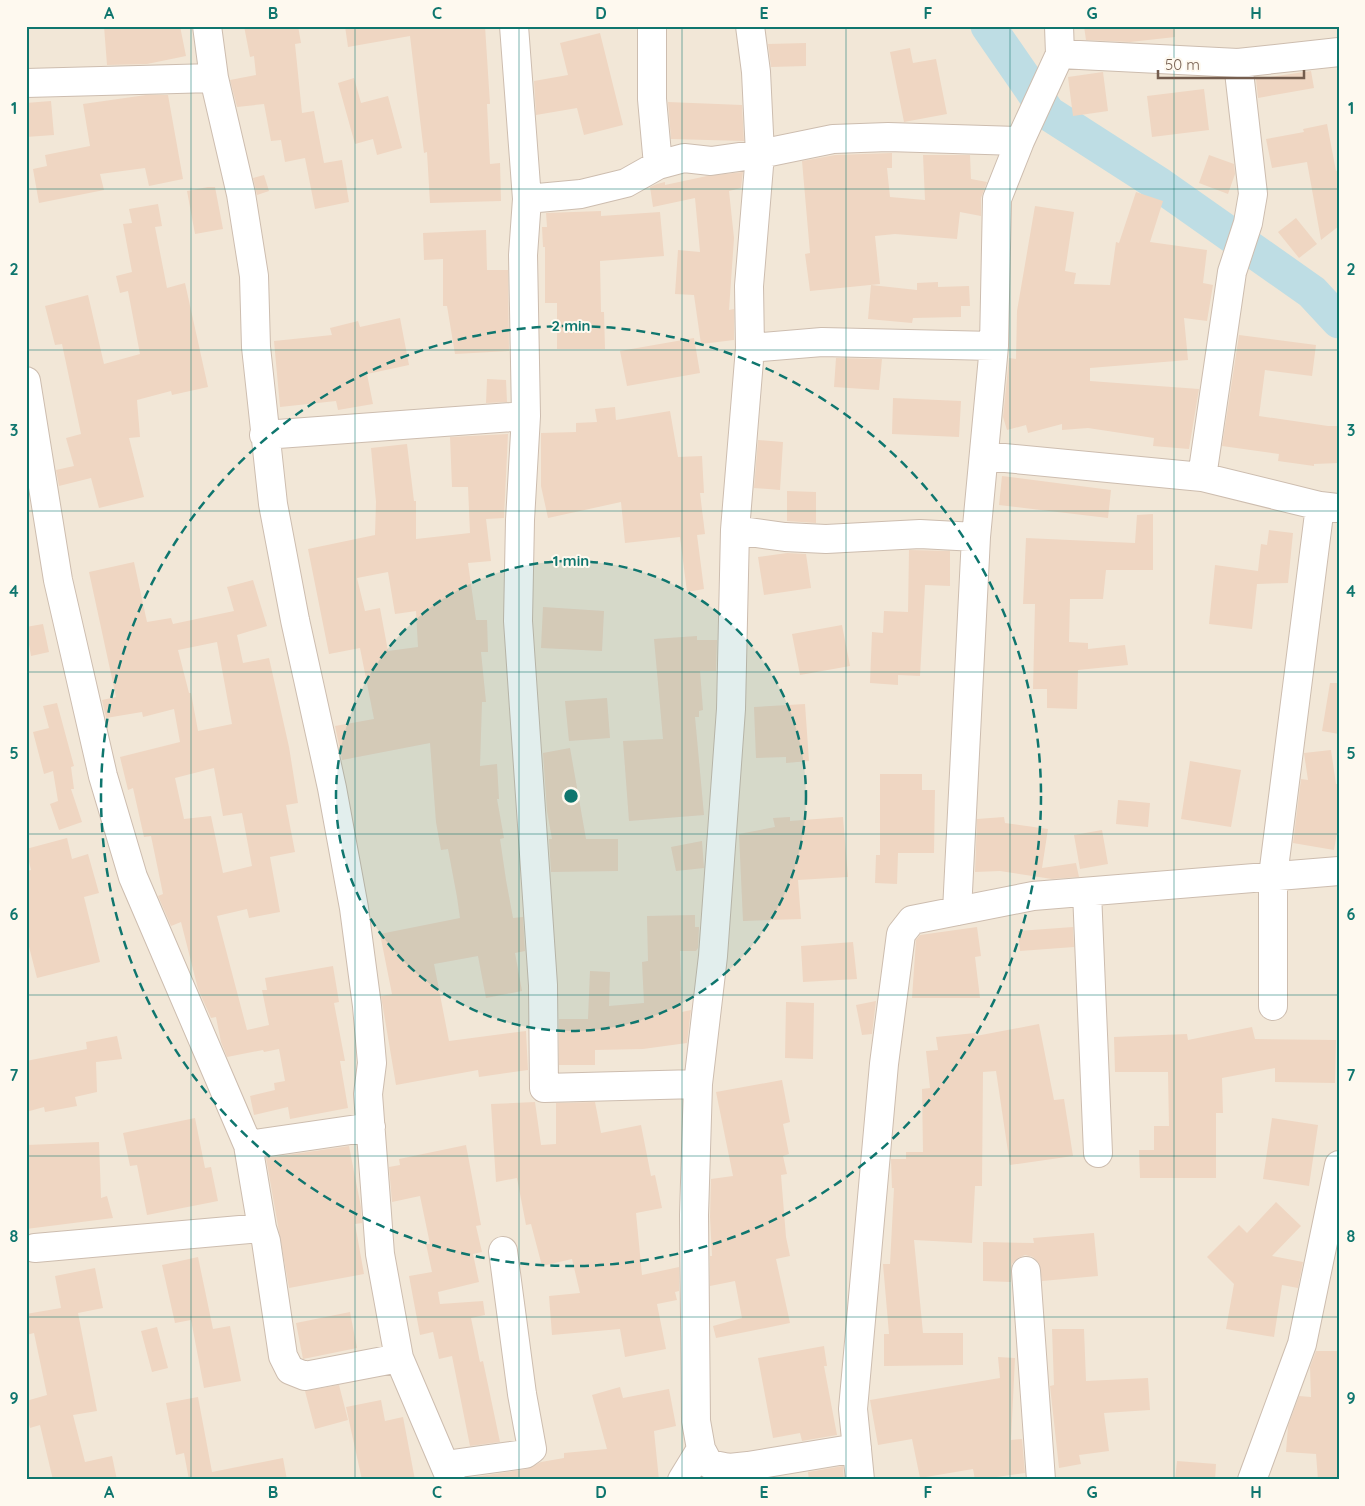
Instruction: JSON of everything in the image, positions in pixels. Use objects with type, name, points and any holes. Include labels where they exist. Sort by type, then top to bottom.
[{"type":"street","points":[[208,26],[214,78],[241,194],[254,276],[256,347],[273,504],[293,610],[332,788],[354,908],[368,1006],[372,1063],[368,1094],[380,1254],[398,1358],[448,1472],[525,1454],[532,1449],[522,1394],[504,1251]]},
{"type":"street","points":[[514,26],[528,199],[523,255],[526,416],[520,520],[518,620],[543,985],[544,1088],[698,1084]]},
{"type":"street","points":[[652,26],[652,98],[658,165]]},
{"type":"street","points":[[750,26],[756,72],[760,154],[749,286],[750,348],[735,530],[731,709],[713,956],[698,1084],[694,1214],[696,1421],[701,1449],[709,1464],[750,1473],[857,1448]]},
{"type":"street","points":[[956,911],[976,537],[994,346],[998,199],[1020,141],[1060,54],[1060,26]]},
{"type":"street","points":[[1060,54],[1238,64],[1339,52]]},
{"type":"street","points":[[1202,477],[1232,272],[1248,223],[1253,194],[1238,64]]},
{"type":"street","points":[[26,83],[214,78]]},
{"type":"street","points":[[528,199],[581,194],[626,183],[658,165],[684,158],[711,161],[760,154],[833,139],[888,137],[1020,141]]},
{"type":"street","points":[[750,348],[822,342],[994,346]]},
{"type":"street","points":[[26,382],[31,443],[58,580],[103,776],[134,877],[248,1145],[262,1228],[266,1241],[283,1356],[290,1370],[305,1376],[398,1358]]},
{"type":"street","points":[[264,434],[526,416]]},
{"type":"street","points":[[984,456],[1202,477],[1330,507],[1273,876],[1273,1006]]},
{"type":"street","points":[[735,530],[785,537],[826,538],[920,534],[976,537]]},
{"type":"street","points":[[860,1480],[853,1409],[884,1064],[902,934],[912,920],[1033,896],[1339,871]]},
{"type":"street","points":[[1087,892],[1098,1153]]},
{"type":"street","points":[[248,1145],[371,1127]]},
{"type":"street","points":[[1252,1480],[1302,1344],[1339,1165]]},
{"type":"street","points":[[35,1248],[262,1228]]},
{"type":"street","points":[[1026,1271],[1041,1480]]},
{"type":"street","points":[[682,1480],[701,1449]]},
{"type":"shaded area","points":[[26,26],[1339,26],[1339,1480],[26,1480]]},
{"type":"building","points":[[104,26],[180,26],[186,56],[147,64],[107,65]]},
{"type":"building","points":[[244,26],[298,26],[301,43],[295,44],[302,113],[314,111],[324,163],[342,160],[349,202],[315,209],[305,158],[285,162],[281,140],[271,141],[264,104],[237,107],[230,80],[256,75],[254,56],[250,57]]},
{"type":"building","points":[[345,26],[485,26],[490,104],[487,104],[490,164],[500,163],[501,201],[430,203],[427,152],[424,153],[410,36],[348,47]]},
{"type":"building","points":[[1084,26],[1175,26],[1175,37],[1130,42],[1086,40]]},
{"type":"building","points":[[600,33],[623,125],[584,135],[577,108],[536,115],[534,81],[568,75],[560,43]]},
{"type":"building","points":[[806,43],[806,66],[771,67],[768,44]]},
{"type":"building","points":[[910,48],[913,63],[936,59],[947,114],[904,122],[890,52]]},
{"type":"building","points":[[1311,71],[1314,88],[1258,98],[1256,79]]},
{"type":"building","points":[[1103,72],[1108,111],[1073,116],[1068,77]]},
{"type":"building","points":[[354,78],[361,103],[388,96],[402,148],[377,155],[373,139],[355,144],[338,83]]},
{"type":"building","points":[[1204,89],[1209,130],[1152,137],[1147,96]]},
{"type":"building","points":[[146,95],[168,95],[183,179],[149,186],[145,168],[100,174],[104,190],[39,203],[33,169],[47,166],[45,155],[90,146],[83,104]]},
{"type":"building","points":[[51,101],[54,135],[26,137],[26,103]]},
{"type":"building","points":[[668,102],[742,105],[744,141],[671,139]]},
{"type":"building","points":[[1327,124],[1336,171],[1339,170],[1339,226],[1321,240],[1307,162],[1272,168],[1266,139],[1304,132],[1303,129]]},
{"type":"building","points":[[892,153],[892,168],[887,168],[890,197],[925,200],[923,155],[970,155],[971,179],[987,182],[981,198],[981,216],[960,212],[957,239],[895,234],[875,236],[880,284],[810,291],[805,254],[810,253],[802,161],[835,155]]},
{"type":"building","points":[[1209,155],[1234,164],[1235,174],[1228,194],[1199,183]]},
{"type":"building","points":[[743,172],[741,188],[729,191],[734,238],[729,310],[734,309],[734,340],[701,344],[694,295],[675,294],[678,250],[700,252],[695,198],[653,207],[650,187],[665,182],[665,185],[707,176]]},
{"type":"building","points":[[264,175],[269,191],[257,195],[253,178]]},
{"type":"building","points":[[215,187],[223,229],[195,234],[187,191]]},
{"type":"building","points":[[1136,192],[1163,201],[1150,242],[1207,250],[1203,283],[1213,285],[1207,321],[1184,318],[1188,360],[1090,368],[1090,381],[1199,389],[1189,449],[1153,446],[1154,438],[1088,428],[1062,430],[1062,424],[1028,433],[1026,425],[1007,430],[1003,417],[1009,358],[1016,359],[1017,311],[1035,206],[1074,212],[1065,271],[1076,273],[1074,284],[1110,285],[1116,242],[1119,243]]},
{"type":"building","points":[[158,204],[162,226],[155,227],[167,288],[185,283],[208,387],[172,395],[171,391],[137,400],[140,437],[129,438],[144,497],[99,508],[91,478],[59,486],[56,470],[74,466],[66,438],[81,434],[62,344],[55,345],[45,306],[88,295],[104,364],[140,354],[128,291],[120,293],[116,276],[132,272],[123,224],[132,223],[129,209]]},
{"type":"building","points":[[601,211],[601,216],[660,212],[664,256],[600,261],[601,312],[604,312],[605,349],[557,349],[557,303],[545,303],[545,247],[543,247],[542,227],[547,227],[546,213]]},
{"type":"building","points":[[1296,218],[1317,244],[1299,258],[1278,232]]},
{"type":"building","points":[[486,230],[487,270],[508,270],[509,351],[455,354],[447,306],[443,306],[443,259],[424,260],[423,233]]},
{"type":"building","points":[[938,282],[938,287],[969,286],[970,306],[961,306],[961,317],[913,318],[912,323],[868,319],[871,285],[917,290],[917,283]]},
{"type":"building","points":[[400,318],[409,365],[367,374],[373,404],[338,410],[336,401],[280,407],[274,341],[332,335],[330,328],[358,321],[360,327]]},
{"type":"building","points":[[1239,335],[1316,345],[1312,376],[1265,370],[1259,416],[1339,426],[1339,463],[1314,464],[1314,466],[1278,461],[1279,454],[1222,446]]},
{"type":"building","points":[[694,338],[700,373],[627,386],[620,351]]},
{"type":"building","points":[[836,358],[882,359],[879,390],[834,387]]},
{"type":"building","points":[[487,379],[506,380],[507,402],[486,403]]},
{"type":"building","points":[[893,398],[961,401],[959,437],[892,434]]},
{"type":"building","points":[[615,407],[616,420],[670,411],[678,457],[702,456],[704,493],[700,493],[705,534],[697,535],[704,589],[687,592],[680,537],[625,543],[621,502],[548,518],[541,486],[541,433],[576,432],[576,423],[597,422],[595,409]]},
{"type":"building","points":[[508,434],[504,518],[486,519],[491,561],[468,563],[476,620],[487,620],[488,652],[481,652],[486,702],[482,702],[480,766],[497,764],[499,799],[497,799],[504,838],[500,839],[506,880],[513,918],[523,917],[525,951],[515,953],[522,991],[486,998],[478,956],[434,964],[449,1041],[526,1031],[528,1070],[479,1077],[478,1070],[396,1085],[381,996],[392,994],[380,934],[460,918],[457,897],[448,849],[441,850],[436,822],[430,743],[342,760],[335,726],[374,719],[360,648],[329,654],[308,549],[375,535],[376,502],[371,448],[407,444],[414,501],[416,501],[416,539],[470,533],[468,487],[452,487],[450,437]],"holes":[[[388,572],[395,614],[416,611],[418,647],[388,651],[380,608],[365,611],[357,578]]]},
{"type":"building","points":[[758,440],[783,442],[780,490],[754,488]]},
{"type":"building","points":[[1002,476],[1111,490],[1108,518],[999,505]]},
{"type":"building","points":[[787,491],[816,492],[816,523],[787,521]]},
{"type":"building","points":[[1153,514],[1153,570],[1106,570],[1103,599],[1070,599],[1069,642],[1088,643],[1088,649],[1125,645],[1128,665],[1078,670],[1077,709],[1047,708],[1047,689],[1033,689],[1035,604],[1023,604],[1026,538],[1135,543],[1137,515]]},
{"type":"building","points":[[1269,530],[1293,533],[1288,583],[1257,584],[1252,629],[1209,624],[1215,565],[1258,571],[1261,544],[1267,545]]},
{"type":"building","points":[[909,550],[950,551],[950,586],[925,585],[920,676],[898,675],[898,685],[870,683],[872,632],[883,633],[884,611],[908,612]]},
{"type":"building","points":[[787,553],[806,554],[811,588],[764,595],[758,557]]},
{"type":"building","points":[[134,562],[147,622],[171,618],[173,624],[234,611],[227,587],[253,580],[267,626],[237,635],[243,663],[269,658],[289,747],[298,803],[286,805],[295,852],[270,857],[280,912],[249,918],[247,909],[217,916],[247,1030],[269,1025],[262,990],[267,990],[265,978],[333,966],[339,1002],[334,1003],[345,1061],[340,1061],[348,1108],[290,1119],[288,1107],[254,1115],[250,1096],[275,1090],[274,1083],[285,1081],[279,1049],[227,1057],[221,1042],[216,1017],[211,1018],[198,989],[181,922],[171,926],[158,896],[163,894],[151,836],[144,837],[133,788],[128,790],[120,757],[180,742],[174,709],[143,717],[142,712],[106,718],[102,700],[116,697],[89,572]],"holes":[[[217,642],[232,724],[198,731],[191,693],[189,693],[178,650]],[[214,768],[223,816],[242,813],[252,866],[223,873],[211,816],[184,819],[175,778]]]},
{"type":"building","points":[[543,607],[604,611],[602,651],[541,648]]},
{"type":"building","points":[[43,624],[49,652],[31,656],[26,627]]},
{"type":"building","points":[[842,625],[850,666],[800,675],[792,634]]},
{"type":"building","points":[[697,636],[697,640],[717,640],[716,671],[700,671],[703,710],[699,711],[699,717],[695,717],[704,815],[629,821],[623,741],[663,739],[654,639]]},
{"type":"building","points":[[1330,683],[1339,683],[1339,734],[1322,731]]},
{"type":"building","points":[[607,698],[610,738],[569,741],[565,701]]},
{"type":"building","points":[[57,703],[74,766],[71,767],[74,789],[71,789],[82,822],[59,830],[50,804],[58,801],[53,771],[44,774],[33,732],[49,728],[43,706]]},
{"type":"building","points":[[805,704],[809,761],[786,763],[786,757],[756,758],[754,707]]},
{"type":"building","points":[[570,748],[586,839],[618,839],[618,871],[551,872],[549,839],[552,839],[547,811],[543,753]]},
{"type":"building","points":[[1331,750],[1336,784],[1339,784],[1339,821],[1334,850],[1293,843],[1301,779],[1308,780],[1304,753]]},
{"type":"building","points":[[1190,761],[1241,770],[1231,827],[1181,819]]},
{"type":"building","points":[[880,774],[922,774],[922,790],[935,790],[934,853],[898,853],[897,884],[875,883],[876,855],[880,855]]},
{"type":"building","points":[[1118,800],[1150,803],[1148,827],[1116,824]]},
{"type":"building","points":[[790,817],[790,821],[843,817],[848,877],[798,880],[801,919],[743,921],[739,834],[775,827],[773,818]]},
{"type":"building","points":[[1004,817],[1005,823],[1048,829],[1042,868],[1076,863],[1079,877],[1052,879],[1000,871],[975,872],[977,819]]},
{"type":"building","points":[[1102,830],[1108,864],[1080,869],[1074,835]]},
{"type":"building","points":[[67,838],[72,859],[88,854],[99,893],[84,897],[100,962],[37,978],[26,935],[26,871],[31,870],[26,849]]},
{"type":"building","points":[[702,841],[704,868],[676,871],[671,847]]},
{"type":"building","points":[[695,915],[695,927],[699,927],[698,948],[696,951],[680,951],[682,1012],[691,1010],[687,1043],[643,1049],[595,1050],[595,1065],[559,1065],[559,1019],[588,1019],[590,971],[610,972],[609,1006],[644,1003],[642,962],[648,961],[647,916]]},
{"type":"building","points":[[977,927],[981,956],[975,957],[980,998],[912,998],[916,940],[920,935]]},
{"type":"building","points":[[1073,927],[1074,947],[1020,951],[1018,931]]},
{"type":"building","points":[[853,942],[857,979],[803,982],[801,946]]},
{"type":"building","points":[[876,1001],[872,1034],[862,1035],[856,1005]]},
{"type":"building","points":[[786,1002],[814,1003],[813,1059],[785,1058]]},
{"type":"building","points":[[1039,1024],[1054,1100],[1064,1099],[1073,1156],[1010,1165],[996,1071],[983,1072],[982,1186],[975,1186],[972,1243],[914,1240],[923,1333],[963,1333],[963,1365],[884,1366],[884,1334],[889,1334],[883,1264],[890,1264],[894,1188],[892,1188],[891,1159],[906,1159],[906,1152],[923,1152],[922,1089],[930,1088],[926,1051],[938,1050],[936,1037],[975,1033],[976,1036]]},
{"type":"building","points":[[1252,1027],[1255,1039],[1336,1040],[1335,1083],[1275,1082],[1275,1068],[1222,1078],[1223,1113],[1216,1113],[1216,1178],[1140,1178],[1139,1150],[1154,1150],[1154,1126],[1169,1126],[1168,1072],[1115,1072],[1114,1037],[1187,1034],[1188,1040]]},
{"type":"building","points":[[117,1036],[122,1059],[96,1062],[97,1092],[75,1097],[77,1106],[45,1112],[44,1107],[26,1112],[26,1061],[87,1049],[86,1042]]},
{"type":"building","points":[[782,1080],[790,1122],[783,1124],[789,1154],[783,1156],[787,1174],[781,1175],[786,1237],[790,1256],[776,1259],[790,1323],[716,1338],[713,1326],[742,1318],[735,1281],[710,1286],[710,1256],[712,1256],[711,1179],[733,1176],[716,1092]]},
{"type":"building","points":[[535,1102],[541,1145],[556,1144],[556,1103],[595,1102],[601,1133],[641,1125],[651,1176],[655,1175],[662,1208],[636,1213],[642,1275],[679,1267],[679,1291],[675,1292],[677,1300],[657,1304],[666,1349],[625,1357],[620,1329],[552,1335],[549,1296],[580,1293],[572,1259],[542,1266],[531,1224],[526,1225],[517,1178],[496,1182],[491,1104]]},
{"type":"building","points":[[195,1118],[205,1168],[211,1167],[218,1201],[147,1215],[137,1165],[130,1166],[123,1133]]},
{"type":"building","points":[[1272,1118],[1318,1125],[1309,1186],[1263,1179]]},
{"type":"building","points":[[99,1142],[101,1198],[107,1196],[113,1218],[26,1229],[26,1193],[29,1193],[27,1145]]},
{"type":"building","points":[[466,1145],[481,1225],[476,1226],[482,1252],[473,1254],[479,1282],[438,1292],[440,1304],[483,1301],[485,1315],[471,1318],[480,1362],[483,1361],[500,1442],[470,1446],[452,1356],[439,1359],[433,1332],[420,1335],[409,1276],[432,1272],[426,1244],[430,1244],[420,1196],[392,1202],[389,1167],[400,1165],[399,1159]]},
{"type":"building","points":[[349,1146],[361,1207],[362,1223],[355,1224],[364,1274],[289,1288],[266,1158]]},
{"type":"building","points":[[1276,1202],[1301,1226],[1272,1256],[1303,1262],[1298,1288],[1282,1285],[1274,1337],[1226,1329],[1234,1284],[1207,1257],[1239,1225],[1247,1233]]},
{"type":"building","points":[[1094,1233],[1098,1276],[1042,1281],[1039,1263],[1033,1257],[1025,1255],[1018,1258],[1012,1264],[1011,1282],[983,1281],[983,1242],[1034,1243],[1033,1238]]},
{"type":"building","points":[[198,1257],[213,1329],[230,1326],[241,1381],[204,1388],[191,1320],[175,1323],[162,1265]]},
{"type":"building","points":[[95,1268],[103,1308],[78,1313],[97,1411],[73,1415],[85,1462],[112,1456],[117,1480],[53,1480],[40,1425],[30,1428],[26,1414],[26,1401],[47,1395],[34,1333],[26,1335],[26,1314],[61,1308],[55,1276]]},
{"type":"building","points":[[350,1312],[357,1348],[303,1359],[296,1323]]},
{"type":"building","points":[[157,1327],[168,1368],[152,1372],[141,1331]]},
{"type":"building","points":[[1052,1329],[1084,1329],[1086,1381],[1148,1378],[1150,1410],[1104,1413],[1109,1451],[1079,1455],[1081,1464],[1059,1468],[1050,1386],[1054,1385]]},
{"type":"building","points":[[824,1346],[827,1366],[824,1366],[837,1435],[802,1441],[800,1433],[773,1438],[758,1358]]},
{"type":"building","points":[[1316,1351],[1339,1351],[1339,1480],[1318,1480],[1316,1454],[1286,1452],[1288,1426],[1299,1396],[1311,1397],[1310,1367]]},
{"type":"building","points":[[998,1357],[1015,1358],[1011,1440],[1022,1439],[1025,1473],[975,1480],[973,1469],[920,1478],[912,1439],[878,1445],[870,1400],[1000,1378]]},
{"type":"building","points":[[339,1385],[348,1420],[315,1429],[305,1391]]},
{"type":"building","points":[[620,1387],[623,1398],[669,1389],[676,1426],[654,1431],[659,1480],[474,1480],[474,1477],[527,1469],[541,1462],[564,1458],[564,1453],[607,1449],[592,1395]]},
{"type":"building","points":[[198,1397],[212,1472],[283,1458],[287,1480],[189,1480],[184,1453],[176,1455],[166,1403]]},
{"type":"building","points":[[381,1400],[385,1421],[403,1417],[415,1480],[362,1480],[346,1407]]},
{"type":"building","points":[[1177,1461],[1216,1464],[1215,1480],[1175,1480]]},
{"type":"building","points":[[843,1466],[844,1480],[809,1480],[808,1472]]},
{"type":"waterway","points":[[988,26],[1048,113],[1160,185],[1312,292],[1339,321]]}]
